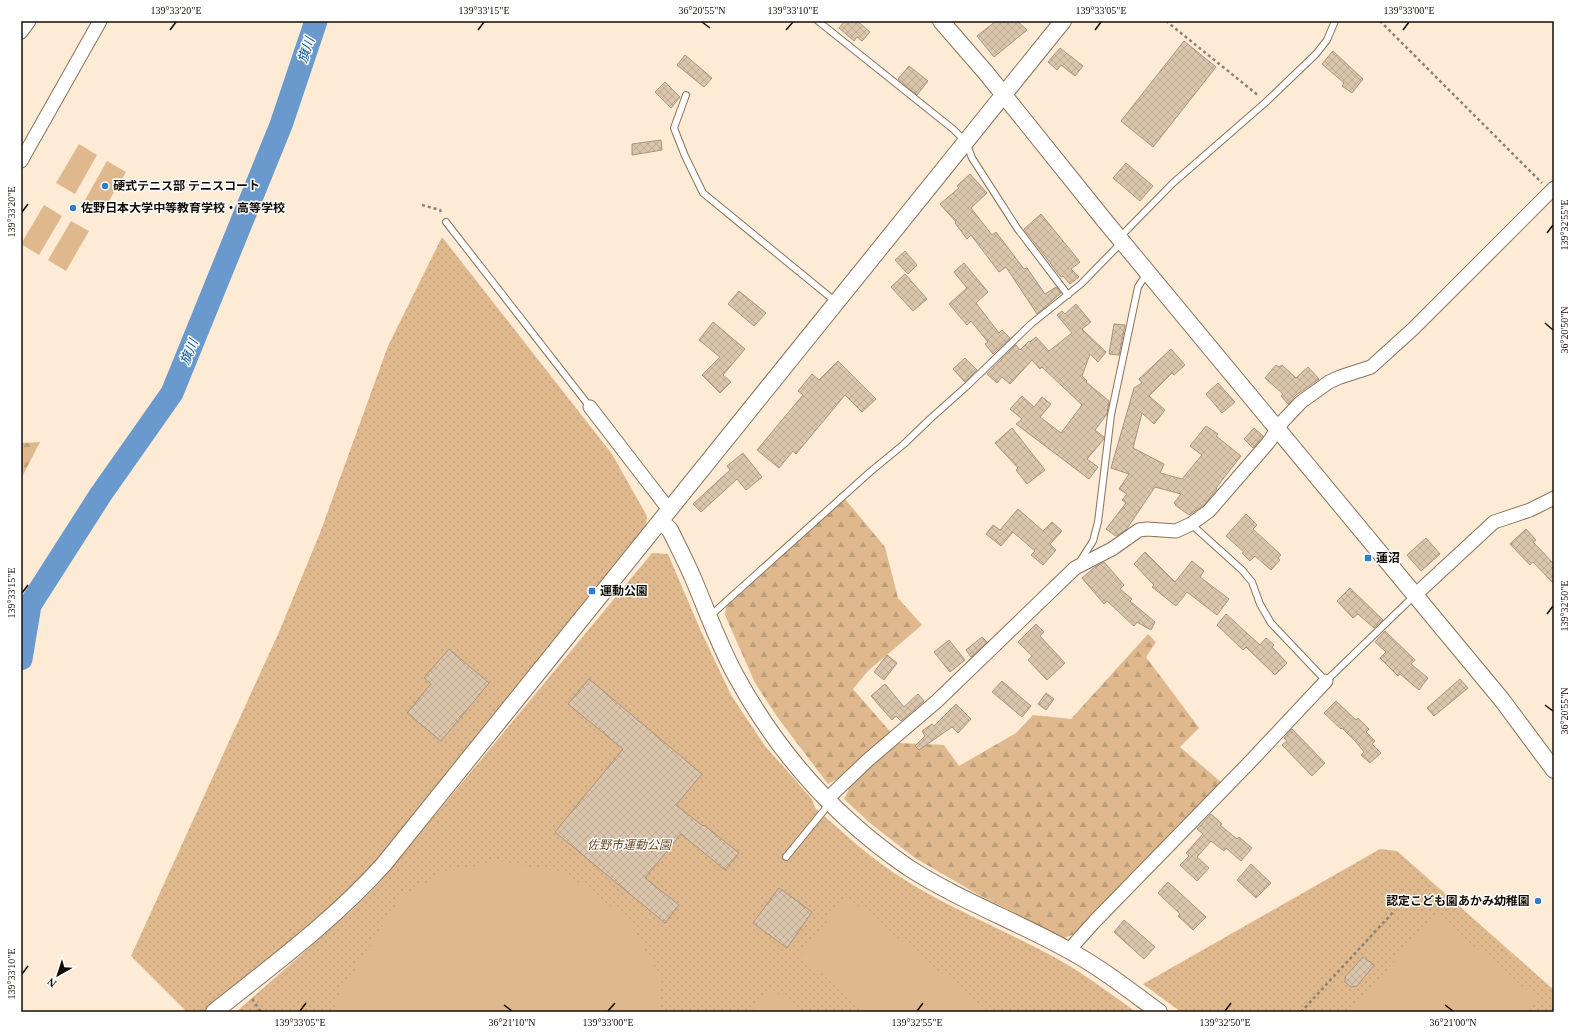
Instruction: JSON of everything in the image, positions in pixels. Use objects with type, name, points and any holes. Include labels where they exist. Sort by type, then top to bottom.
[{"type":"street","points":[[21,32],[29,21]]},
{"type":"street","points":[[21,161],[26,142],[100,21]]},
{"type":"street","points":[[941,21],[1414,596],[1502,700],[1554,770]]},
{"type":"street","points":[[214,1012],[326,920],[364,886],[389,858],[666,516],[836,302],[1004,96],[1063,21]]},
{"type":"street","points":[[829,801],[868,760],[937,701],[1075,568],[1112,549],[1139,530],[1147,529],[1176,531],[1191,524],[1209,511],[1258,454],[1283,421],[1301,402],[1314,392],[1340,377],[1371,367],[1413,329],[1552,189]]},
{"type":"street","points":[[590,407],[666,516],[670,530],[736,675],[770,731],[804,775],[829,801],[866,835],[910,868],[939,885],[1069,950],[1111,977],[1159,1012]]},
{"type":"street","points":[[1414,596],[1494,522],[1530,510],[1554,498]]},
{"type":"street","points":[[1069,950],[1094,920],[1249,763],[1326,681]]},
{"type":"lane","points":[[818,21],[953,129],[966,142],[972,158],[1016,228],[1068,295]]},
{"type":"lane","points":[[709,617],[870,472],[904,444],[1031,324],[1081,284],[1173,183],[1266,102],[1316,54],[1327,40],[1335,21]]},
{"type":"lane","points":[[686,95],[674,128],[685,156],[703,193],[836,302]]},
{"type":"lane","points":[[446,222],[590,407]]},
{"type":"lane","points":[[1075,568],[1093,542],[1095,535],[1098,522],[1111,415],[1138,288],[1147,272]]},
{"type":"lane","points":[[1191,524],[1242,570],[1252,582],[1260,604],[1270,623],[1326,681],[1414,596]]},
{"type":"lane","points":[[786,857],[829,801]]},
{"type":"path","points":[[1166,21],[1266,102]]},
{"type":"path","points":[[1380,21],[1552,189]]},
{"type":"path","points":[[422,205],[440,210]]},
{"type":"path","points":[[1300,1012],[1395,910]]},
{"type":"green space","name":"硬式テニス部 テニスコート","points":[[79,144],[97,155],[75,194],[56,183]]},
{"type":"green space","name":"硬式テニス部 テニスコート","points":[[107,161],[126,172],[103,211],[85,200]]},
{"type":"green space","points":[[44,205],[62,216],[39,255],[21,244]]},
{"type":"green space","points":[[71,221],[89,231],[66,271],[48,260]]},
{"type":"green space","points":[[442,237],[612,454],[647,516],[646,527],[392,843],[348,892],[286,948],[205,1012],[187,1012],[131,956],[279,632],[320,533],[388,346]]},
{"type":"green space","points":[[40,442],[21,479],[21,443]]},
{"type":"green space","points":[[845,499],[885,547],[898,598],[922,625],[868,671],[853,689],[900,743],[944,745],[959,766],[1016,733],[1033,715],[1071,719],[1148,634],[1156,642],[1146,657],[1199,728],[1180,747],[1222,783],[1075,934],[1064,938],[979,895],[915,858],[871,824],[844,799],[849,789],[839,778],[828,784],[778,718],[755,683],[725,615],[726,607]]},
{"type":"green space","name":"佐野市運動公園","points":[[652,553],[668,554],[700,629],[731,695],[765,746],[812,799],[815,808],[870,855],[905,880],[962,912],[1042,950],[1090,979],[1136,1012],[236,1012],[352,910],[379,883]]},
{"type":"green space","points":[[1380,849],[1397,851],[1554,990],[1554,1012],[1181,1012],[1143,984]]},
{"type":"green space","points":[[497,861],[566,873],[628,919],[662,980],[658,1012],[334,1012],[341,991],[401,897],[442,873]]},
{"type":"green space","points":[[846,896],[989,1012],[868,1012],[800,956]]},
{"type":"green space","points":[[1435,914],[1539,1000],[1528,1012],[1351,1012]]},
{"type":"green space","points":[[770,987],[800,1012],[752,1012]]},
{"type":"building","points":[[845,21],[857,21],[870,32],[862,41],[857,37],[854,41],[839,28]]},
{"type":"building","points":[[996,21],[1017,21],[1027,30],[994,57],[977,36]]},
{"type":"building","points":[[1184,41],[1216,67],[1153,147],[1121,121]]},
{"type":"building","points":[[1060,48],[1083,66],[1075,76],[1061,65],[1057,70],[1048,62]]},
{"type":"building","points":[[1333,51],[1363,79],[1352,93],[1342,86],[1344,83],[1322,64]]},
{"type":"building","points":[[685,55],[712,78],[704,87],[677,65]]},
{"type":"building","points":[[909,66],[928,81],[917,95],[898,79]]},
{"type":"building","points":[[665,82],[680,97],[671,108],[655,92]]},
{"type":"building","points":[[661,140],[662,150],[632,155],[632,144]]},
{"type":"building","points":[[1126,163],[1153,186],[1140,201],[1113,178]]},
{"type":"building","points":[[970,174],[987,193],[971,208],[992,235],[996,232],[1024,269],[1027,268],[1045,294],[1056,287],[1061,293],[1037,314],[1006,267],[999,272],[971,235],[967,239],[955,223],[956,222],[940,204],[959,188],[957,186]]},
{"type":"building","points":[[1041,214],[1080,262],[1071,269],[1079,277],[1070,284],[1063,276],[1061,277],[1024,229]]},
{"type":"building","points":[[905,251],[917,265],[908,274],[895,260]]},
{"type":"building","points":[[964,263],[988,292],[976,303],[999,333],[1002,330],[1010,338],[993,354],[985,344],[988,342],[971,321],[967,325],[949,304],[967,288],[954,272]]},
{"type":"building","points":[[905,274],[927,299],[913,311],[891,287]]},
{"type":"building","points":[[739,291],[766,313],[754,326],[728,304]]},
{"type":"building","points":[[1076,304],[1091,322],[1082,329],[1106,352],[1098,362],[1090,354],[1082,376],[1087,381],[1086,382],[1109,401],[1107,414],[1095,430],[1104,437],[1104,439],[1087,459],[1098,467],[1089,479],[1016,424],[1022,419],[1010,409],[1022,396],[1034,407],[1042,397],[1051,404],[1040,417],[1061,433],[1082,405],[1042,367],[1040,369],[1032,360],[1010,384],[1002,377],[997,383],[987,374],[1016,345],[1020,350],[1029,341],[1030,342],[1036,337],[1049,351],[1072,333],[1057,315],[1062,311],[1065,314]]},
{"type":"building","points":[[713,322],[745,349],[723,375],[731,382],[720,393],[702,375],[720,357],[699,340]]},
{"type":"building","points":[[1114,324],[1125,325],[1119,355],[1109,354]]},
{"type":"building","points":[[1171,349],[1185,365],[1174,375],[1172,373],[1149,396],[1165,410],[1154,424],[1142,413],[1133,448],[1164,464],[1160,473],[1182,479],[1202,455],[1190,446],[1206,426],[1218,434],[1216,436],[1241,456],[1204,505],[1189,515],[1174,503],[1181,494],[1155,487],[1126,530],[1116,536],[1106,529],[1126,503],[1122,500],[1127,494],[1119,489],[1129,474],[1111,468],[1134,388],[1142,383],[1139,379]]},
{"type":"building","points":[[965,358],[977,370],[965,382],[953,369]]},
{"type":"building","points":[[838,361],[876,399],[862,412],[845,395],[796,454],[793,451],[779,468],[757,450],[803,395],[798,391],[812,374],[819,380]]},
{"type":"building","points":[[1276,365],[1279,367],[1282,365],[1296,378],[1308,367],[1319,379],[1296,395],[1288,404],[1281,396],[1283,394],[1265,378]]},
{"type":"building","points":[[1218,383],[1235,402],[1222,413],[1206,394]]},
{"type":"building","points":[[1012,428],[1045,470],[1027,484],[1016,470],[1018,468],[995,443]]},
{"type":"building","points":[[1254,428],[1263,436],[1253,448],[1244,439]]},
{"type":"building","points":[[743,453],[762,477],[746,490],[737,479],[701,512],[693,504],[730,470],[727,466]]},
{"type":"building","points":[[1018,509],[1043,531],[1052,522],[1062,531],[1050,544],[1056,550],[1043,565],[1031,555],[1035,551],[1013,532],[1001,546],[986,534],[993,525],[1000,530]]},
{"type":"building","points":[[1246,514],[1257,525],[1253,529],[1281,555],[1278,558],[1280,560],[1271,570],[1255,556],[1250,561],[1242,553],[1244,552],[1226,536]]},
{"type":"building","points":[[1526,529],[1536,540],[1533,542],[1554,564],[1554,584],[1533,562],[1530,565],[1510,544]]},
{"type":"building","points":[[1426,538],[1440,554],[1421,571],[1407,555]]},
{"type":"building","points":[[1145,552],[1175,582],[1192,561],[1204,571],[1200,577],[1229,599],[1217,615],[1187,592],[1176,606],[1152,587],[1154,585],[1134,564]]},
{"type":"building","points":[[1104,562],[1124,585],[1120,589],[1132,599],[1130,601],[1155,622],[1151,630],[1137,622],[1134,626],[1107,601],[1104,604],[1082,578],[1095,567]]},
{"type":"building","points":[[1350,588],[1383,620],[1374,628],[1358,614],[1353,618],[1337,601]]},
{"type":"building","points":[[1226,614],[1260,645],[1266,638],[1274,645],[1272,647],[1287,663],[1275,675],[1246,647],[1243,650],[1217,625]]},
{"type":"building","points":[[1036,624],[1044,632],[1040,636],[1065,663],[1047,680],[1028,660],[1032,656],[1018,642]]},
{"type":"building","points":[[1385,631],[1415,660],[1411,664],[1428,678],[1419,690],[1400,674],[1398,676],[1380,658],[1386,652],[1375,642]]},
{"type":"building","points":[[982,637],[987,642],[971,657],[966,650]]},
{"type":"building","points":[[949,640],[965,660],[950,672],[934,652]]},
{"type":"building","points":[[449,649],[489,683],[441,741],[407,713],[431,684],[424,678]]},
{"type":"building","points":[[887,655],[897,663],[884,680],[874,672]]},
{"type":"building","points":[[589,679],[702,774],[676,805],[739,853],[725,870],[681,834],[645,878],[679,905],[665,923],[555,832],[623,749],[568,704]]},
{"type":"building","points":[[1460,679],[1468,688],[1434,716],[1427,708]]},
{"type":"building","points":[[1002,681],[1031,706],[1022,717],[992,692]]},
{"type":"building","points":[[885,684],[904,707],[918,694],[924,701],[901,721],[896,716],[892,720],[871,696]]},
{"type":"building","points":[[1046,693],[1054,699],[1046,710],[1038,704]]},
{"type":"building","points":[[1336,701],[1356,720],[1358,718],[1369,729],[1366,732],[1375,741],[1372,744],[1381,753],[1370,763],[1361,755],[1364,752],[1356,742],[1324,713]]},
{"type":"building","points":[[956,704],[971,719],[958,733],[952,727],[919,750],[915,746],[925,736],[922,731],[932,724],[934,726]]},
{"type":"building","points":[[1292,729],[1325,763],[1312,776],[1282,745],[1287,741],[1284,738]]},
{"type":"building","points":[[1211,814],[1222,824],[1220,825],[1237,839],[1239,837],[1252,848],[1241,861],[1226,848],[1224,851],[1211,841],[1197,857],[1209,868],[1197,881],[1180,865],[1189,856],[1186,853],[1203,834],[1197,829]]},
{"type":"building","points":[[1251,864],[1271,883],[1256,898],[1237,880]]},
{"type":"building","points":[[1168,882],[1206,917],[1193,930],[1178,916],[1180,914],[1158,893]]},
{"type":"building","points":[[779,888],[812,912],[787,948],[753,923]]},
{"type":"building","points":[[1124,920],[1155,947],[1144,959],[1114,932]]},
{"type":"building","points":[[1363,957],[1374,965],[1357,986],[1351,987],[1345,982],[1345,977]]},
{"type":"waterway","name":"旗川","points":[[21,659],[30,605],[101,494],[172,393],[281,125],[316,21]]},
{"type":"place","name":"硬式テニス部 テニスコート","points":[[105,186]]},
{"type":"place","name":"佐野日本大学中等教育学校・高等学校","points":[[73,208]]},
{"type":"place","name":"蓮沼","points":[[1368,558]]},
{"type":"place","name":"運動公園","points":[[592,591]]},
{"type":"place","name":"認定こども園あかみ幼稚園","points":[[1538,901]]}]
